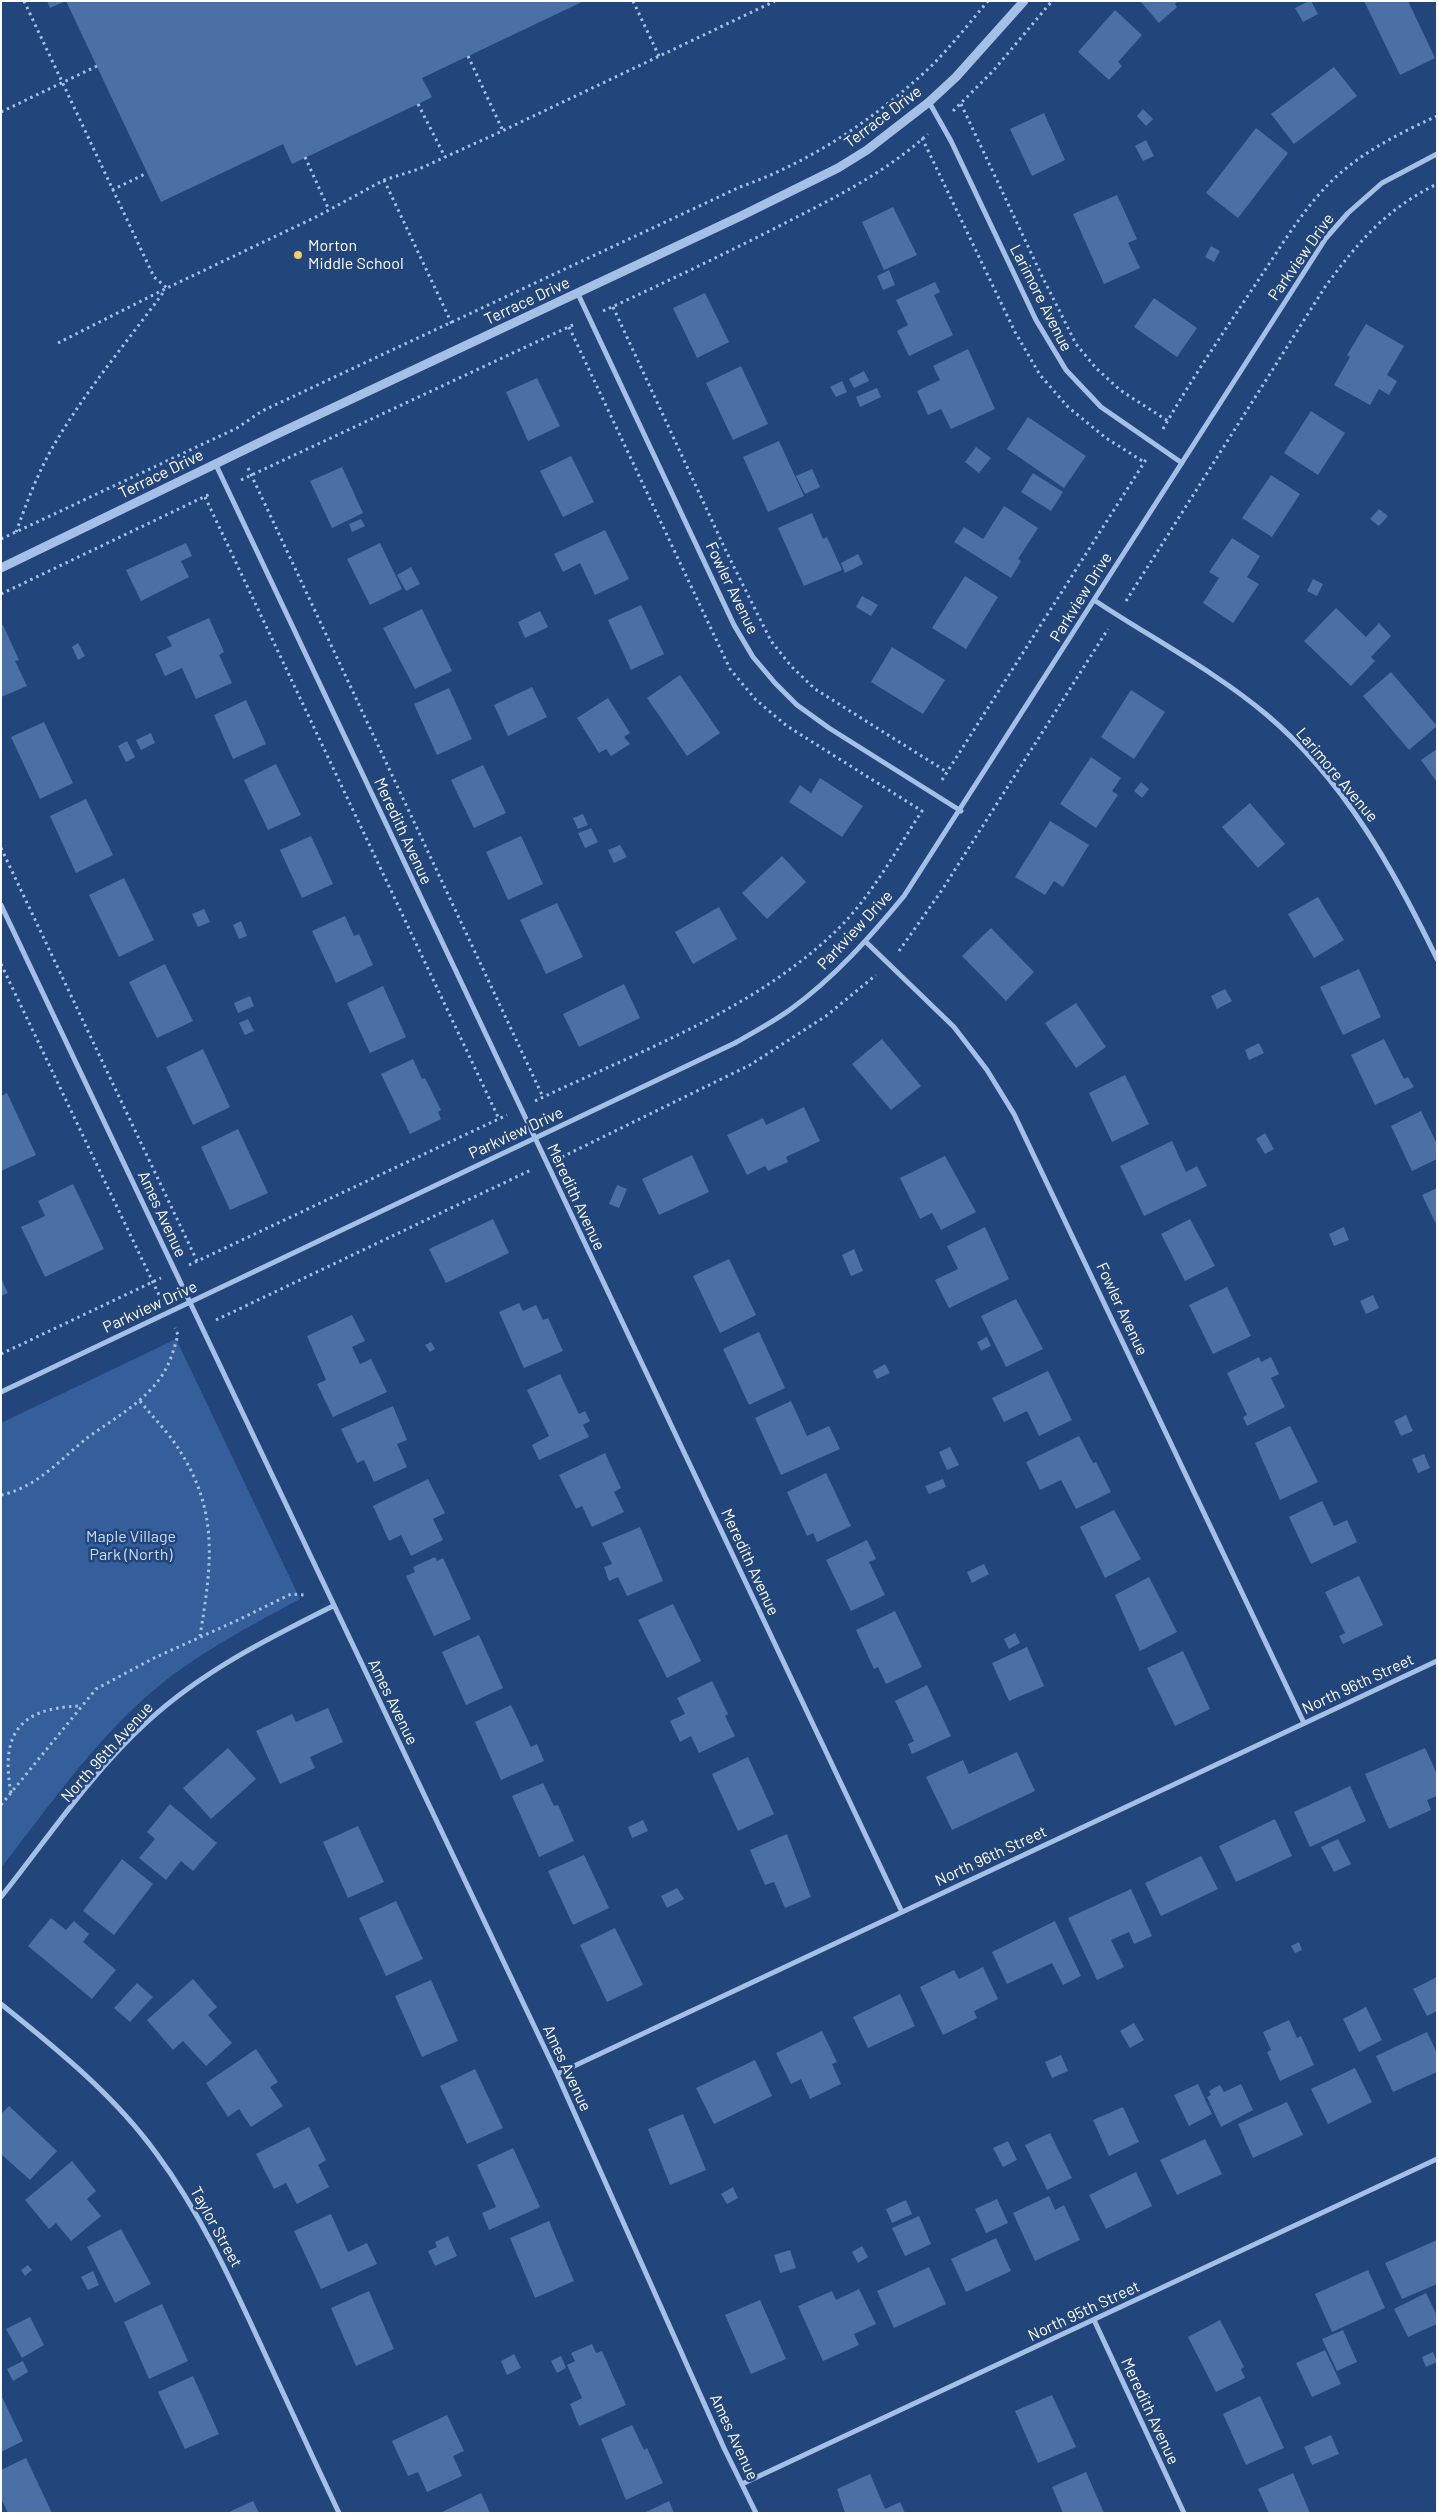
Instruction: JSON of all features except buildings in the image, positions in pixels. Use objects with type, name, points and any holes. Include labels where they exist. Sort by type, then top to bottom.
[{"type":"street","name":"Terrace Drive","points":[[1,568],[578,294],[838,168],[867,150],[930,102],[956,77],[1024,1]]},
{"type":"street","name":"Larimore Avenue","points":[[930,102],[951,141],[1036,320],[1066,370],[1101,408],[1182,462]]},
{"type":"street","name":"Parkview Drive","points":[[1,1392],[735,1043],[791,1009],[838,970],[866,942],[904,896],[961,811],[1326,238],[1348,213],[1382,183],[1437,154]]},
{"type":"street","name":"Fowler Avenue","points":[[578,294],[730,616],[753,657],[775,684],[797,705],[837,733],[961,811]]},
{"type":"street","name":"Meredith Avenue","points":[[216,465],[902,1912]]},
{"type":"street","name":"Larimore Avenue","points":[[1094,600],[1231,688],[1267,715],[1295,741],[1315,762],[1369,832],[1396,878],[1437,959]]},
{"type":"street","name":"Ames Avenue","points":[[1,905],[557,2074],[724,2448],[756,2513]]},
{"type":"street","name":"Fowler Avenue","points":[[866,942],[954,1027],[987,1070],[1014,1114],[1304,1723]]},
{"type":"street","name":"North 96th Avenue","points":[[1,1897],[94,1780],[146,1723],[184,1691],[227,1662],[333,1606]]},
{"type":"street","name":"North 96th Street","points":[[557,2074],[1437,1661]]},
{"type":"street","name":"Taylor Street","points":[[1,2004],[51,2044],[110,2098],[161,2160],[197,2214],[228,2275],[339,2513]]},
{"type":"street","name":"North 95th Street","points":[[742,2484],[1437,2159]]},
{"type":"street","name":"Meredith Avenue","points":[[1094,2320],[1184,2513]]},
{"type":"path","points":[[24,1],[154,277],[167,288]]},
{"type":"path","points":[[633,1],[660,56]]},
{"type":"path","points":[[58,343],[329,210],[384,180],[420,169],[775,1]]},
{"type":"path","points":[[1,539],[238,428],[262,411],[452,324],[740,187],[767,178],[843,136],[916,80],[950,46],[988,1]]},
{"type":"path","points":[[1052,1],[993,71],[961,104],[1076,344],[1096,368],[1120,390],[1168,421],[1246,299],[1310,206],[1337,176],[1367,154],[1401,133],[1437,116]]},
{"type":"path","points":[[468,56],[503,131]]},
{"type":"path","points":[[1,112],[97,66]]},
{"type":"path","points":[[418,104],[445,157]]},
{"type":"path","points":[[923,138],[867,181],[833,200],[734,250],[612,307],[726,551],[771,641],[791,666],[815,689],[947,772],[1144,462]]},
{"type":"path","points":[[305,157],[329,210]]},
{"type":"path","points":[[112,190],[147,173]]},
{"type":"path","points":[[384,180],[452,324]]},
{"type":"path","points":[[1133,590],[1325,287],[1354,248],[1378,222],[1404,202],[1437,184]]},
{"type":"path","points":[[15,532],[33,486],[53,446],[76,409],[167,288]]},
{"type":"path","points":[[569,327],[250,476],[543,1097],[697,1025],[743,1002],[779,979],[836,930],[868,894],[922,811]]},
{"type":"path","points":[[1,594],[204,497],[499,1118],[197,1262],[1,848]]},
{"type":"path","points":[[906,943],[942,890],[1106,632]]},
{"type":"path","points":[[1,964],[152,1281],[1,1354]]},
{"type":"path","points":[[571,1152],[750,1065],[826,1016],[873,978]]},
{"type":"path","points":[[226,1315],[527,1172]]},
{"type":"path","points":[[1,1495],[30,1484],[87,1438],[140,1401],[161,1377],[171,1358],[178,1335]]},
{"type":"path","points":[[140,1401],[174,1442],[192,1472],[205,1504],[210,1536],[209,1581],[200,1637]]},
{"type":"path","points":[[1,1805],[96,1689],[139,1666],[236,1622],[291,1594],[304,1595]]},
{"type":"path","points":[[11,1793],[6,1770],[8,1747],[14,1730],[29,1717],[45,1710],[81,1706]]},
{"type":"green space","name":"Maple Village Park (North)","points":[[176,1339],[300,1599],[214,1647],[153,1690],[116,1725],[1,1868],[1,1423]]},
{"type":"place","name":"Morton Middle School","points":[[298,255]]}]
